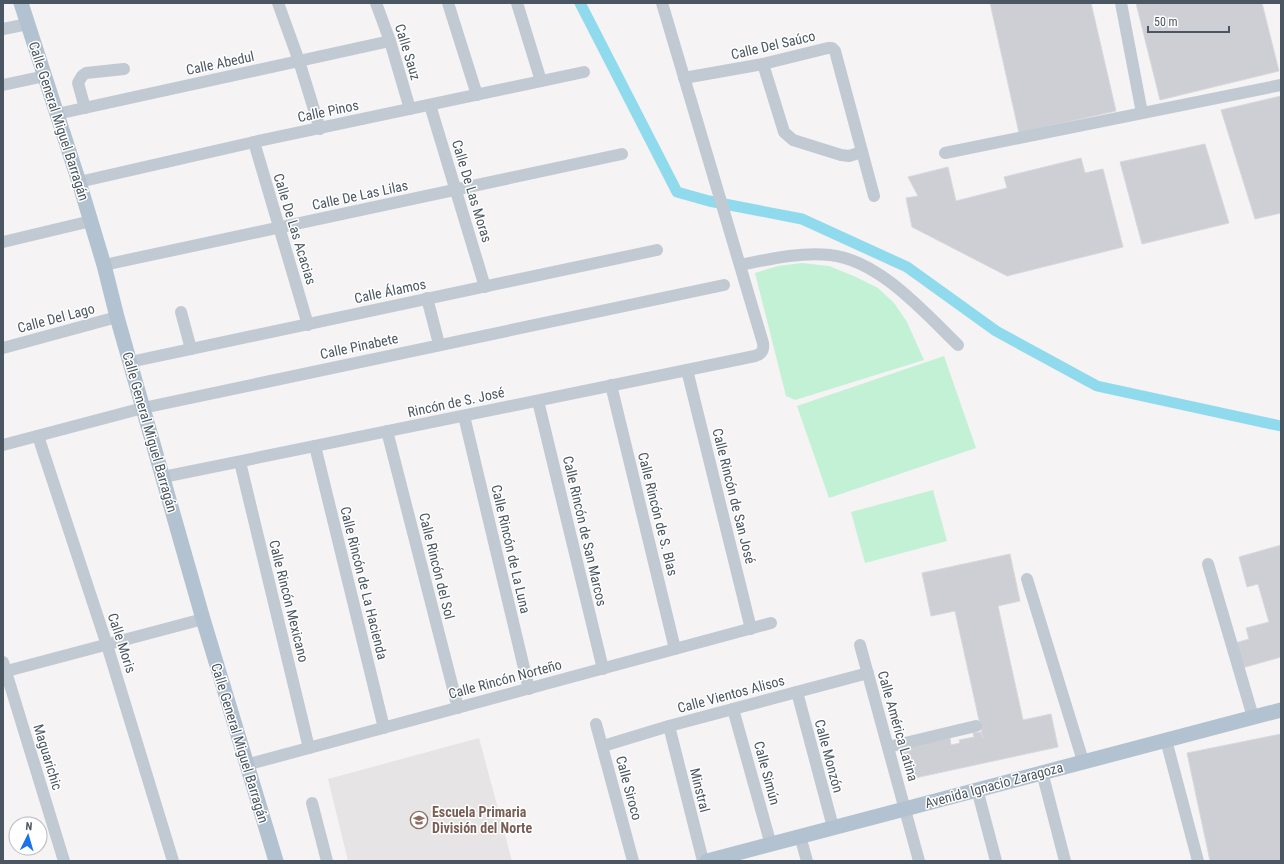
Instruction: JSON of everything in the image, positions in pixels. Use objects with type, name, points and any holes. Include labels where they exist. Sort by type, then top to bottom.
[{"type":"main road","name":"Calle General Miguel Barragán","points":[[22,3],[104,265],[117,317],[203,619],[276,861]]},
{"type":"main road","name":"Avenida Ignacio Zaragoza","points":[[706,861],[723,859],[833,827],[1281,710]]},
{"type":"street","points":[[278,3],[299,61],[320,129]]},
{"type":"street","name":"Calle Sauz","points":[[376,3],[390,41],[410,109]]},
{"type":"street","points":[[448,3],[477,95]]},
{"type":"street","points":[[517,3],[541,81]]},
{"type":"street","points":[[662,3],[740,265],[783,256],[811,254],[832,255],[854,262],[874,271],[893,284],[958,345]]},
{"type":"street","points":[[1121,3],[1142,113]]},
{"type":"street","points":[[3,29],[28,24]]},
{"type":"street","name":"Calle Abedul","points":[[57,114],[390,41]]},
{"type":"street","name":"Calle Del Saúco","points":[[684,78],[763,64],[828,48],[834,50],[862,152]]},
{"type":"street","points":[[763,64],[784,132],[793,140],[841,155],[849,156],[862,152],[874,196]]},
{"type":"street","points":[[85,108],[78,83],[82,76],[86,73],[124,69]]},
{"type":"street","name":"Calle Pinos","points":[[79,182],[254,142],[584,72]]},
{"type":"street","points":[[3,85],[45,76]]},
{"type":"street","points":[[945,153],[1281,85]]},
{"type":"street","name":"Calle De Las Moras","points":[[430,105],[485,287]]},
{"type":"street","name":"Calle De Las Acacias","points":[[254,142],[308,325]]},
{"type":"street","name":"Calle De Las Lilas","points":[[104,265],[622,154]]},
{"type":"street","points":[[3,242],[90,221]]},
{"type":"street","name":"Calle Álamos","points":[[130,362],[657,250]]},
{"type":"street","name":"Rincón de S. José","points":[[163,477],[755,356],[763,350],[763,343],[740,265]]},
{"type":"street","name":"Calle Pinabete","points":[[3,445],[143,408],[438,344],[724,285]]},
{"type":"street","points":[[427,298],[438,344]]},
{"type":"street","points":[[181,312],[190,349]]},
{"type":"street","name":"Calle Del Lago","points":[[3,348],[117,317]]},
{"type":"street","name":"Calle Rincón de San José","points":[[687,370],[751,629]]},
{"type":"street","name":"Calle Rincón de S. Blas","points":[[612,386],[675,649]]},
{"type":"street","name":"Calle Rincón de San Marcos","points":[[538,400],[603,668]]},
{"type":"street","name":"Calle Rincón de La Luna","points":[[464,416],[529,689]]},
{"type":"street","name":"Calle Rincón del Sol","points":[[387,431],[458,708]]},
{"type":"street","name":"Calle Moris","points":[[38,436],[107,645],[173,861]]},
{"type":"street","name":"Calle Rincón de La Hacienda","points":[[315,446],[384,728]]},
{"type":"street","name":"Calle Rincón Mexicano","points":[[240,462],[309,748]]},
{"type":"street","points":[[1208,564],[1253,717]]},
{"type":"street","points":[[1027,579],[1083,761]]},
{"type":"street","points":[[4,668],[107,645],[203,619]]},
{"type":"street","name":"Calle Rincón Norteño","points":[[246,765],[771,623]]},
{"type":"street","name":"Calle América Latina","points":[[860,645],[920,861]]},
{"type":"street","name":"Maguarichic","points":[[4,668],[64,861]]},
{"type":"street","name":"Calle Vientos Alisos","points":[[602,746],[669,726],[868,673]]},
{"type":"street","name":"Calle Monzón","points":[[797,692],[833,827]]},
{"type":"street","name":"Calle Simún","points":[[733,709],[771,845]]},
{"type":"street","name":"Calle Siroco","points":[[596,724],[633,861]]},
{"type":"street","name":"Minstral","points":[[669,726],[703,861]]},
{"type":"street","points":[[888,747],[976,726]]},
{"type":"street","points":[[1166,740],[1198,861]]},
{"type":"street","points":[[1042,772],[1065,861]]},
{"type":"street","points":[[977,789],[996,861]]},
{"type":"street","points":[[312,803],[327,861]]},
{"type":"street","points":[[800,836],[806,861]]},
{"type":"shaded area","name":"Escuela Primaria División del Norte","points":[[479,738],[512,861],[348,861],[328,779]]},
{"type":"green space","points":[[802,263],[829,266],[878,288],[894,303],[907,322],[924,360],[795,400],[786,396],[755,273],[778,266]]},
{"type":"green space","points":[[944,356],[976,448],[829,498],[797,406]]},
{"type":"green space","points":[[933,490],[947,541],[865,563],[851,512]]},
{"type":"building","points":[[990,3],[1091,3],[1116,111],[1019,133]]},
{"type":"building","points":[[1136,3],[1262,3],[1279,71],[1160,100]]},
{"type":"building","points":[[1281,96],[1281,213],[1255,219],[1221,110]]},
{"type":"building","points":[[1205,144],[1229,223],[1142,244],[1120,162]]},
{"type":"building","points":[[1081,158],[1085,173],[1103,169],[1123,247],[1007,276],[912,227],[906,198],[918,196],[908,177],[948,167],[956,201],[1007,188],[1004,177]]},
{"type":"building","points":[[1281,545],[1281,657],[1242,668],[1235,643],[1249,639],[1246,628],[1269,622],[1258,584],[1247,587],[1239,557]]},
{"type":"building","points":[[1010,554],[1020,601],[998,606],[1023,720],[1051,714],[1058,747],[915,778],[914,771],[907,772],[902,748],[950,738],[951,745],[960,743],[959,740],[974,737],[973,733],[981,732],[983,738],[955,611],[931,616],[922,573]]},
{"type":"building","points":[[1281,734],[1281,861],[1210,861],[1187,753]]},
{"type":"waterway","points":[[580,3],[677,192],[709,201],[802,219],[907,267],[996,331],[1097,386],[1281,426]]},
{"type":"place","name":"Escuela Primaria División del Norte","points":[[419,820]]}]
